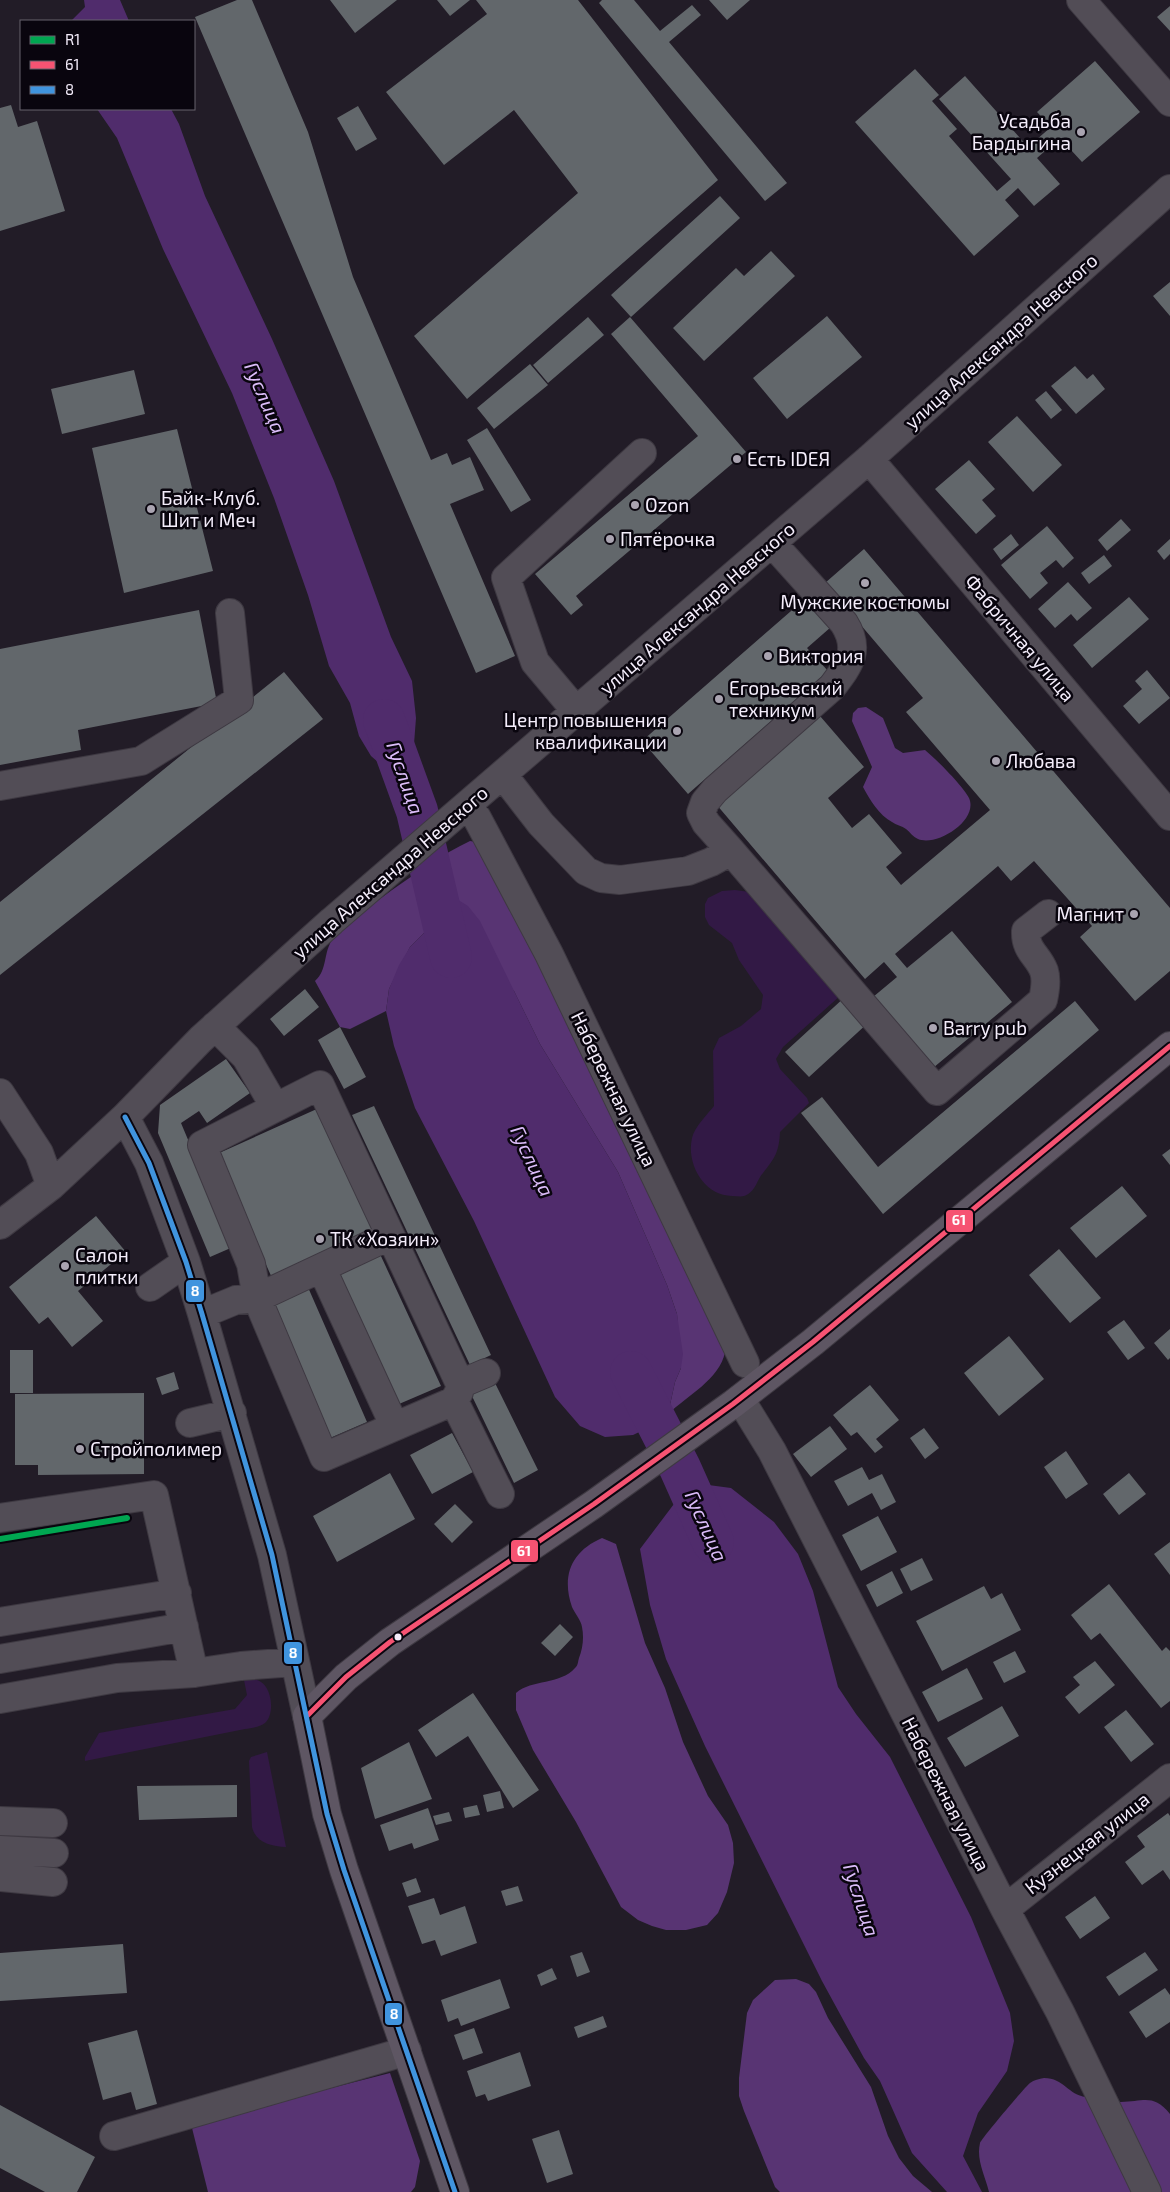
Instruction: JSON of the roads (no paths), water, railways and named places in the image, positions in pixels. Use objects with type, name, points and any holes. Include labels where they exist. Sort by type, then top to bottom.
[{"type":"main road","points":[[455,2192],[341,1862],[327,1814],[307,1716],[346,1677],[390,1642],[594,1504],[736,1401],[813,1342],[1170,1046]]},
{"type":"street","points":[[1080,0],[1170,102]]},
{"type":"street","name":"улица Александра Невского","points":[[0,1225],[51,1186],[125,1117],[215,1026],[332,921],[397,867],[468,815],[503,775],[869,459],[1170,189]]},
{"type":"street","points":[[576,712],[535,662],[506,578],[642,454]]},
{"type":"street","name":"Фабричная улица","points":[[869,459],[1170,816]]},
{"type":"street","points":[[772,543],[844,623],[852,635],[852,654],[847,668],[832,688],[715,790],[704,802],[701,813],[706,823],[936,1091],[1044,1000],[1046,987],[1044,971],[1025,942],[1026,931],[1048,914]]},
{"type":"street","points":[[0,786],[141,761],[239,700],[230,613]]},
{"type":"street","points":[[503,775],[541,824],[586,871],[600,878],[620,880],[688,871],[711,862],[731,851]]},
{"type":"street","name":"Набережная улица","points":[[468,815],[549,954],[745,1363]]},
{"type":"street","points":[[215,1026],[246,1057],[275,1107]]},
{"type":"street","points":[[486,1373],[457,1393],[394,1425],[324,1457],[257,1298],[251,1264],[202,1145],[320,1085],[389,1236],[457,1393],[500,1494]]},
{"type":"street","points":[[0,1093],[39,1153],[51,1186]]},
{"type":"street","points":[[125,1117],[149,1163],[186,1262],[202,1314],[272,1555],[307,1716]]},
{"type":"street","points":[[202,1314],[236,1300],[257,1298],[389,1236]]},
{"type":"street","points":[[150,1287],[186,1262]]},
{"type":"street","points":[[322,1269],[394,1425]]},
{"type":"street","name":"Набережная улица","points":[[736,1401],[772,1451],[1004,1909],[1060,2012],[1147,2192]]},
{"type":"street","points":[[190,1423],[232,1413]]},
{"type":"street","points":[[0,1518],[154,1495],[194,1673]]},
{"type":"street","points":[[0,1622],[177,1593]]},
{"type":"street","points":[[0,1658],[184,1626]]},
{"type":"street","points":[[0,1698],[117,1678],[194,1673],[241,1666],[295,1662]]},
{"type":"street","name":"Кузнецкая улица","points":[[1004,1909],[1170,1778]]},
{"type":"street","points":[[0,1822],[53,1823]]},
{"type":"street","points":[[0,1850],[54,1852]]},
{"type":"street","points":[[0,1877],[53,1882]]},
{"type":"street","points":[[114,2136],[407,2051]]},
{"type":"water","points":[[84,0],[120,0],[129,20],[72,20],[85,7]]},
{"type":"water","points":[[98,110],[172,110],[179,124],[205,196],[272,339],[334,481],[391,637],[412,681],[416,718],[413,757],[401,782],[371,756],[359,736],[350,703],[329,666],[308,595],[274,498],[232,393],[163,249],[117,138]]},
{"type":"water","points":[[452,896],[468,906],[480,921],[540,1044],[618,1172],[667,1285],[677,1314],[683,1354],[668,1414],[656,1424],[633,1435],[605,1437],[580,1426],[555,1397],[474,1221],[415,1108],[394,1046],[386,1011],[389,989],[399,965],[410,947],[424,933],[426,911],[429,905],[436,900]]},
{"type":"water","points":[[701,1484],[731,1488],[774,1522],[798,1554],[813,1591],[838,1687],[856,1714],[890,1757],[971,1917],[1010,2013],[1014,2041],[1007,2071],[978,2113],[963,2156],[982,2192],[947,2192],[912,2153],[880,2081],[864,2058],[822,1981],[705,1746],[666,1659],[650,1605],[640,1549],[683,1492]]},
{"type":"waterway","name":"Гуслица","points":[[384,720],[417,811],[451,957]]},
{"type":"waterway","name":"Гуслица","points":[[631,1372],[680,1468],[713,1542]]},
{"type":"place","name":"Усадьба Бардыгина","points":[[1081,132]]},
{"type":"place","name":"Есть IDЕЯ","points":[[737,459]]},
{"type":"place","name":"Ozon","points":[[635,505]]},
{"type":"place","name":"Байк-Клуб. Шит и Меч","points":[[151,509]]},
{"type":"place","name":"Пятёрочка","points":[[610,539]]},
{"type":"place","name":"Мужские костюмы","points":[[865,583]]},
{"type":"place","name":"Виктория","points":[[768,656]]},
{"type":"place","name":"Егорьевский техникум","points":[[719,699]]},
{"type":"place","name":"Центр повышения квалификации","points":[[677,731]]},
{"type":"place","name":"Любава","points":[[996,761]]},
{"type":"place","name":"Магнит","points":[[1134,914]]},
{"type":"place","name":"Barry pub","points":[[933,1028]]},
{"type":"place","name":"ТК «Хозяин»","points":[[320,1239]]},
{"type":"place","name":"Салон плитки","points":[[65,1266]]},
{"type":"place","name":"Стройполимер","points":[[80,1449]]}]
